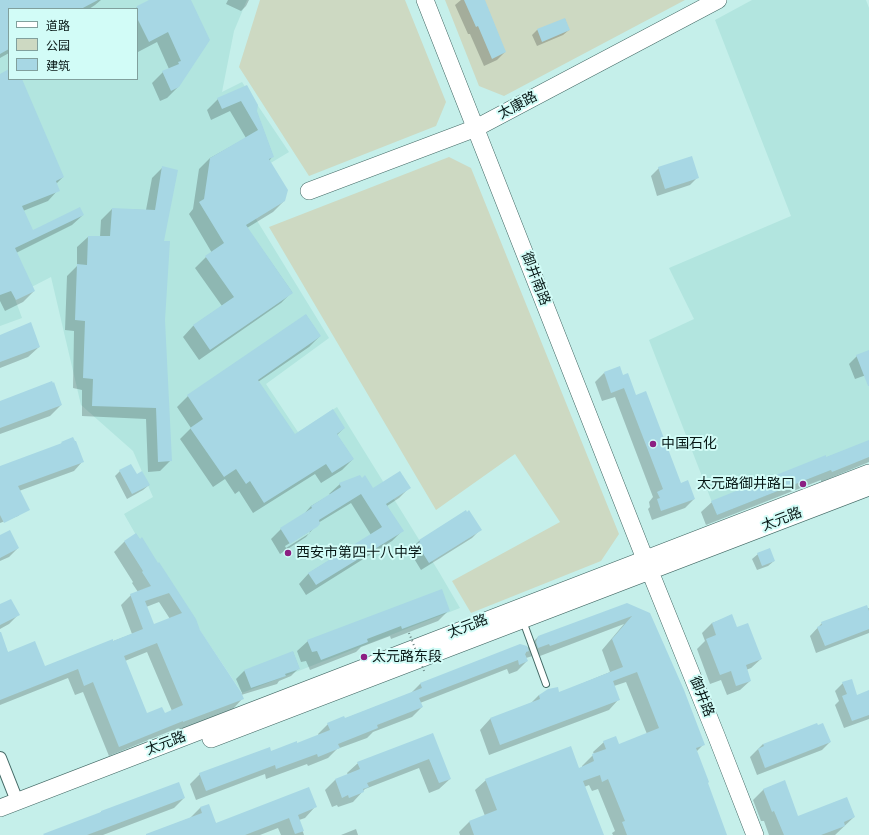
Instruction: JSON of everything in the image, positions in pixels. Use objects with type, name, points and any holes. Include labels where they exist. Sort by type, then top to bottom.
[{"type":"main road","name":"御井南路","points":[[425,0],[647,565]]},
{"type":"main road","name":"太康路","points":[[309,191],[476,128],[718,0]]},
{"type":"main road","name":"太元路","points":[[0,820],[523,620],[647,565],[869,473]]},
{"type":"main road","name":"太元路","points":[[0,808],[647,565],[869,487]]},
{"type":"main road","name":"御井路","points":[[647,565],[755,835]]},
{"type":"street","points":[[0,758],[17,801]]},
{"type":"lane","points":[[523,620],[546,684]]},
{"type":"path","points":[[409,633],[424,671]]},
{"type":"shaded area","points":[[0,0],[247,0],[234,31],[222,92],[242,82],[289,152],[269,164],[256,219],[329,338],[266,384],[298,432],[337,407],[460,608],[242,693],[136,535],[124,514],[153,497],[133,451],[81,405],[51,277],[14,296],[22,318],[0,326]]},
{"type":"shaded area","points":[[752,0],[866,0],[869,8],[869,455],[717,515],[649,340],[694,319],[669,268],[791,216],[715,20]]},
{"type":"green space","points":[[260,0],[405,0],[446,102],[436,126],[309,176],[239,67]]},
{"type":"green space","points":[[445,0],[685,0],[504,96],[479,86]]},
{"type":"green space","points":[[449,157],[471,168],[619,534],[601,561],[471,613],[452,581],[560,522],[515,454],[436,510],[269,227]]},
{"type":"building","points":[[0,0],[98,0],[83,8],[8,8],[8,50],[0,54]]},
{"type":"building","points":[[149,0],[191,0],[210,40],[179,87],[171,91],[162,71],[179,64],[178,62],[181,61],[168,32],[149,42],[138,20],[137,6]]},
{"type":"building","points":[[464,0],[485,0],[506,52],[492,59],[478,26],[476,27]]},
{"type":"building","points":[[565,18],[570,30],[542,42],[537,29]]},
{"type":"building","points":[[8,70],[8,80],[22,80],[64,177],[56,181],[60,191],[22,206],[33,230],[80,207],[84,215],[15,248],[35,291],[16,300],[11,291],[0,295],[0,74]]},
{"type":"building","points":[[247,85],[258,105],[257,111],[274,157],[269,159],[288,190],[285,201],[246,225],[293,293],[210,350],[193,325],[234,297],[205,256],[224,243],[199,202],[204,199],[210,158],[258,130],[241,101],[222,109],[217,98]]},
{"type":"building","points":[[692,156],[699,178],[665,189],[658,167]]},
{"type":"building","points":[[162,166],[178,170],[164,241],[170,241],[165,320],[172,461],[158,462],[156,408],[92,406],[93,379],[83,378],[85,321],[75,320],[77,264],[87,265],[88,236],[110,236],[112,208],[155,210]]},
{"type":"building","points":[[306,314],[321,336],[258,380],[295,434],[333,409],[345,428],[337,434],[354,459],[332,473],[326,464],[264,503],[250,481],[246,484],[236,469],[224,477],[190,428],[203,419],[187,395]]},
{"type":"building","points":[[31,322],[40,347],[0,362],[0,335]]},
{"type":"building","points":[[869,350],[869,386],[868,386],[856,355]]},
{"type":"building","points":[[620,366],[623,375],[628,373],[636,395],[646,391],[681,483],[688,480],[695,499],[661,511],[657,499],[660,498],[657,492],[663,489],[624,388],[611,393],[604,372]]},
{"type":"building","points":[[52,381],[53,383],[54,382],[62,405],[0,428],[0,401]]},
{"type":"building","points":[[73,437],[84,462],[18,486],[30,510],[4,523],[0,515],[0,466],[62,443],[61,442]]},
{"type":"building","points":[[869,440],[869,457],[832,472],[831,470],[717,515],[711,501],[826,455],[826,457]]},
{"type":"building","points":[[131,464],[137,474],[142,471],[150,485],[132,494],[119,470]]},
{"type":"building","points":[[400,471],[411,488],[386,504],[404,531],[316,585],[308,573],[382,527],[361,494],[319,520],[320,524],[317,527],[290,544],[280,528],[312,508],[311,506],[341,487],[339,483],[360,475],[362,478],[365,475],[373,488]]},
{"type":"building","points":[[466,510],[467,512],[469,510],[482,530],[429,563],[417,544],[420,542],[419,540]]},
{"type":"building","points":[[10,530],[19,548],[0,558],[0,535]]},
{"type":"building","points":[[136,533],[140,539],[142,537],[196,619],[200,630],[241,692],[244,699],[183,721],[119,747],[93,682],[84,686],[78,669],[0,700],[0,632],[8,652],[35,641],[45,666],[113,639],[113,641],[143,629],[130,594],[151,586],[124,541]],"holes":[[[169,593],[182,613],[154,624],[145,601]],[[157,643],[183,705],[165,713],[162,707],[147,713],[124,656]]]},
{"type":"building","points":[[770,548],[775,561],[762,566],[757,553]]},
{"type":"building","points":[[442,589],[450,611],[402,629],[401,626],[367,639],[368,642],[321,660],[317,651],[312,652],[307,640]]},
{"type":"building","points":[[11,599],[20,615],[0,625],[0,604]]},
{"type":"building","points":[[627,603],[650,613],[684,690],[705,745],[696,748],[727,835],[627,835],[622,822],[625,821],[608,779],[602,782],[600,775],[583,781],[604,835],[474,835],[469,821],[497,810],[485,779],[571,746],[579,768],[594,761],[592,754],[606,749],[603,741],[616,736],[619,744],[659,728],[637,672],[613,681],[620,700],[500,745],[490,718],[540,699],[539,695],[548,689],[558,687],[559,692],[623,667],[612,639],[632,616],[550,646],[549,644],[538,648],[536,642],[538,636]]},
{"type":"building","points":[[867,605],[869,611],[869,629],[825,646],[817,627],[822,625],[821,622]]},
{"type":"building","points":[[732,614],[737,627],[748,623],[762,659],[746,665],[751,681],[736,686],[731,671],[720,675],[706,639],[716,635],[712,623]]},
{"type":"building","points":[[520,644],[527,646],[529,651],[525,654],[528,661],[519,665],[518,660],[419,698],[423,707],[377,725],[378,728],[338,744],[340,748],[318,757],[317,754],[276,769],[275,765],[206,791],[199,773],[270,747],[271,751],[330,730],[327,723],[344,716],[345,718],[422,688],[420,683]]},
{"type":"building","points":[[293,651],[300,669],[285,674],[286,676],[251,688],[244,670]]},
{"type":"building","points":[[852,679],[857,695],[869,690],[869,715],[852,721],[842,696],[847,694],[842,682]]},
{"type":"building","points":[[817,723],[818,725],[823,723],[831,742],[765,768],[758,749],[764,746],[763,744]]},
{"type":"building","points":[[433,733],[451,779],[439,783],[429,759],[367,783],[369,787],[363,789],[364,792],[349,798],[348,795],[342,798],[335,779],[360,769],[357,762]]},
{"type":"building","points":[[785,780],[798,816],[847,797],[855,817],[844,822],[845,826],[821,835],[784,835],[774,811],[772,812],[763,789]]},
{"type":"building","points":[[179,782],[185,798],[87,835],[43,834],[101,811]]},
{"type":"building","points":[[309,787],[317,807],[298,815],[304,831],[295,834],[289,818],[245,835],[146,835],[202,813],[200,807],[209,804],[216,823]]},
{"type":"place","name":"中国石化","points":[[653,444]]},
{"type":"place","name":"太元路御井路口","points":[[803,484]]},
{"type":"place","name":"西安市第四十八中学","points":[[288,553]]},
{"type":"place","name":"太元路东段","points":[[364,657]]}]
